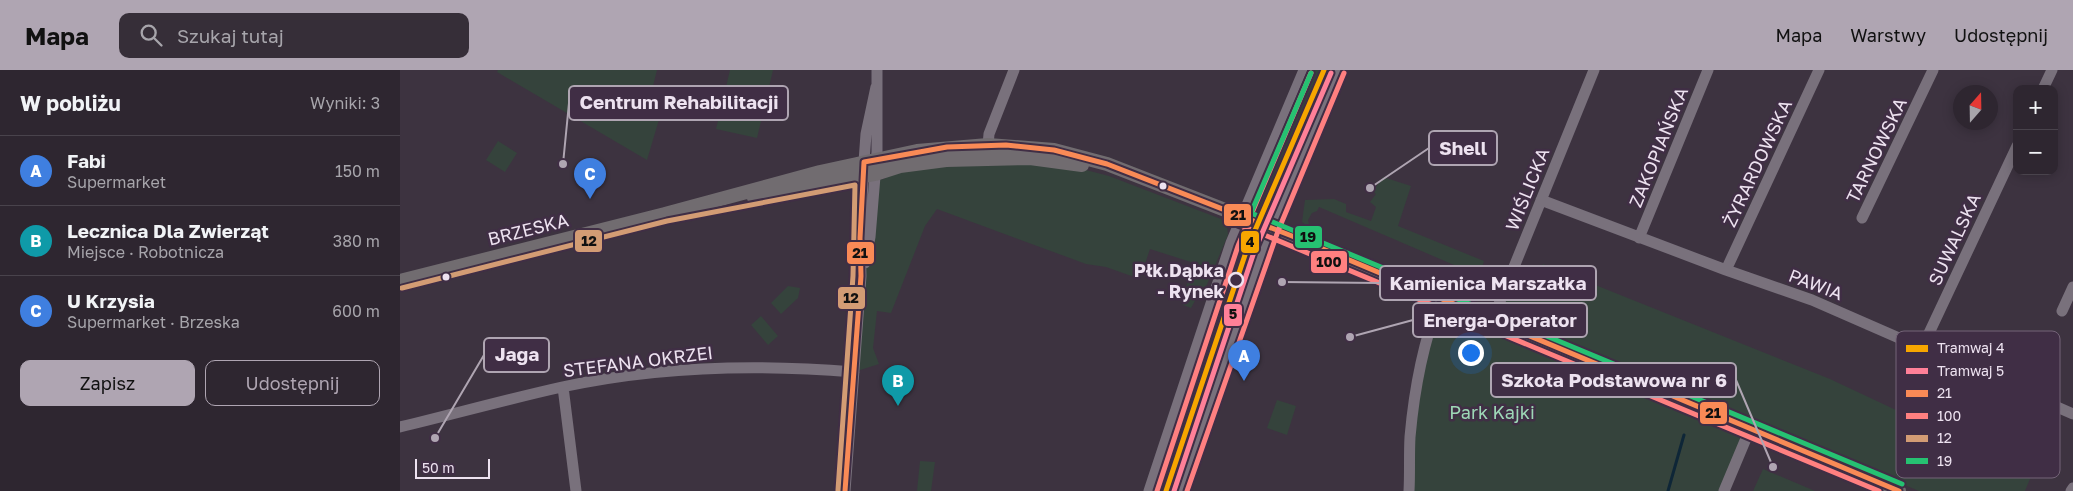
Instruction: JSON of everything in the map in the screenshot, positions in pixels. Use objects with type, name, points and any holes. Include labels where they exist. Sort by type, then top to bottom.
[{"type":"main road","points":[[870,168],[947,146],[988,145],[1054,150],[1139,176],[1270,228],[1899,491]]},
{"type":"main road","points":[[870,168],[932,161],[1012,157],[1056,161],[1139,176]]},
{"type":"main road","name":"BRZESKA","points":[[400,280],[665,214],[870,168]]},
{"type":"street","points":[[845,491],[862,276],[860,238],[870,168],[866,134],[876,87],[877,70]]},
{"type":"street","points":[[988,145],[989,134],[1014,70]]},
{"type":"street","points":[[1149,491],[1241,216],[1304,70]]},
{"type":"street","points":[[1179,491],[1270,228],[1337,70]]},
{"type":"street","name":"WIŚLICKA","points":[[1492,321],[1594,70]]},
{"type":"street","name":"ZAKOPIAŃSKA","points":[[1640,238],[1708,70]]},
{"type":"street","name":"ŻYRARDOWSKA","points":[[1726,270],[1819,70]]},
{"type":"street","name":"TARNOWSKA","points":[[1862,218],[1933,70]]},
{"type":"street","points":[[2046,85],[2052,70]]},
{"type":"street","name":"SUWALSKA","points":[[1930,331],[2013,155]]},
{"type":"street","name":"PAWIA","points":[[1542,200],[1726,270],[1812,300],[1896,337]]},
{"type":"street","points":[[2062,311],[2073,287]]},
{"type":"street","points":[[1409,491],[1410,440],[1417,382],[1440,299]]},
{"type":"street","name":"STEFANA OKRZEI","points":[[400,427],[563,387],[636,375],[710,368],[854,372]]},
{"type":"street","points":[[563,387],[576,491]]},
{"type":"street","name":"PAWIA","points":[[2060,408],[2073,414]]},
{"type":"street","points":[[1724,491],[1750,429]]},
{"type":"green space","points":[[498,70],[657,70],[652,90],[666,96],[647,160],[497,72]]},
{"type":"green space","points":[[730,70],[773,70],[757,138],[716,129]]},
{"type":"green space","points":[[1310,70],[1331,70],[1272,207],[1265,211],[1255,206],[1256,193]]},
{"type":"green space","points":[[498,141],[517,153],[505,172],[486,160]]},
{"type":"green space","points":[[1010,161],[1082,169],[1109,176],[1221,219],[1227,226],[1228,235],[1205,289],[1202,288],[1191,308],[1183,305],[1181,302],[1194,263],[1150,249],[1140,279],[1106,267],[1086,264],[937,209],[925,226],[891,313],[877,311],[873,348],[879,364],[854,372],[869,181],[884,179],[894,171]]},
{"type":"green space","points":[[1383,177],[1411,186],[1398,226],[1484,261],[1481,272],[1493,277],[1502,277],[1496,291],[1496,283],[1319,207],[1308,220],[1310,228],[1302,222],[1305,200],[1334,199],[1346,204],[1346,212],[1371,221],[1376,207],[1370,202],[1376,194],[1373,191]]},
{"type":"green space","points":[[1243,239],[1252,242],[1254,249],[1193,433],[1187,437],[1170,491],[1154,491],[1236,244]]},
{"type":"green space","points":[[1543,264],[1830,379],[1896,410],[1896,478],[2030,478],[2025,491],[1919,491],[1495,314],[1505,289],[1521,295],[1525,285],[1533,288]]},
{"type":"green space","points":[[788,286],[800,288],[798,298],[781,314],[771,303]]},
{"type":"green space","name":"Park Kajki","points":[[1438,305],[1747,434],[1724,491],[1409,491],[1410,440]]},
{"type":"green space","points":[[761,316],[778,336],[768,345],[751,325]]},
{"type":"green space","points":[[1277,400],[1296,406],[1287,435],[1267,428]]},
{"type":"green space","points":[[920,461],[935,462],[931,491],[917,491]]},
{"type":"green space","points":[[1763,469],[1815,491],[1753,491]]},
{"type":"waterway","points":[[1668,491],[1684,435]]},
{"type":"tram line","name":"4","points":[[1166,491],[1247,249],[1324,70]]},
{"type":"tram line","name":"5","points":[[1174,491],[1254,252],[1331,73]]},
{"type":"transit line","name":"19","points":[[1264,225],[1329,70]]},
{"type":"transit line","name":"100","points":[[1157,491],[1238,246],[1311,73]]},
{"type":"transit line","name":"19","points":[[1311,73],[1251,213],[1902,484]]},
{"type":"transit line","name":"100","points":[[1187,491],[1278,231],[1344,73]]},
{"type":"transit line","name":"21","points":[[845,491],[861,276],[860,238],[864,162],[947,147],[1006,145],[1054,150],[1107,164],[1292,236],[1899,491]]},
{"type":"transit line","name":"12","points":[[402,288],[667,221],[855,185],[853,276],[838,490]]},
{"type":"transit line","name":"100","points":[[1238,224],[1879,491]]},
{"type":"place","name":"Centrum Rehabilitacji","points":[[563,164]]},
{"type":"place","name":"Shell","points":[[1370,188]]},
{"type":"place","name":"U Krzysia","points":[[590,199]]},
{"type":"place","name":"Płk.Dąbka - Rynek","points":[[1236,280]]},
{"type":"place","name":"Kamienica Marszałka","points":[[1282,282]]},
{"type":"place","name":"Energa-Operator","points":[[1350,337]]},
{"type":"place","name":"Fabi","points":[[1244,381]]},
{"type":"place","name":"Lecznica Dla Zwierząt","points":[[898,406]]},
{"type":"place","name":"Jaga","points":[[435,438]]},
{"type":"place","name":"Szkoła Podstawowa nr 6","points":[[1773,467]]}]
